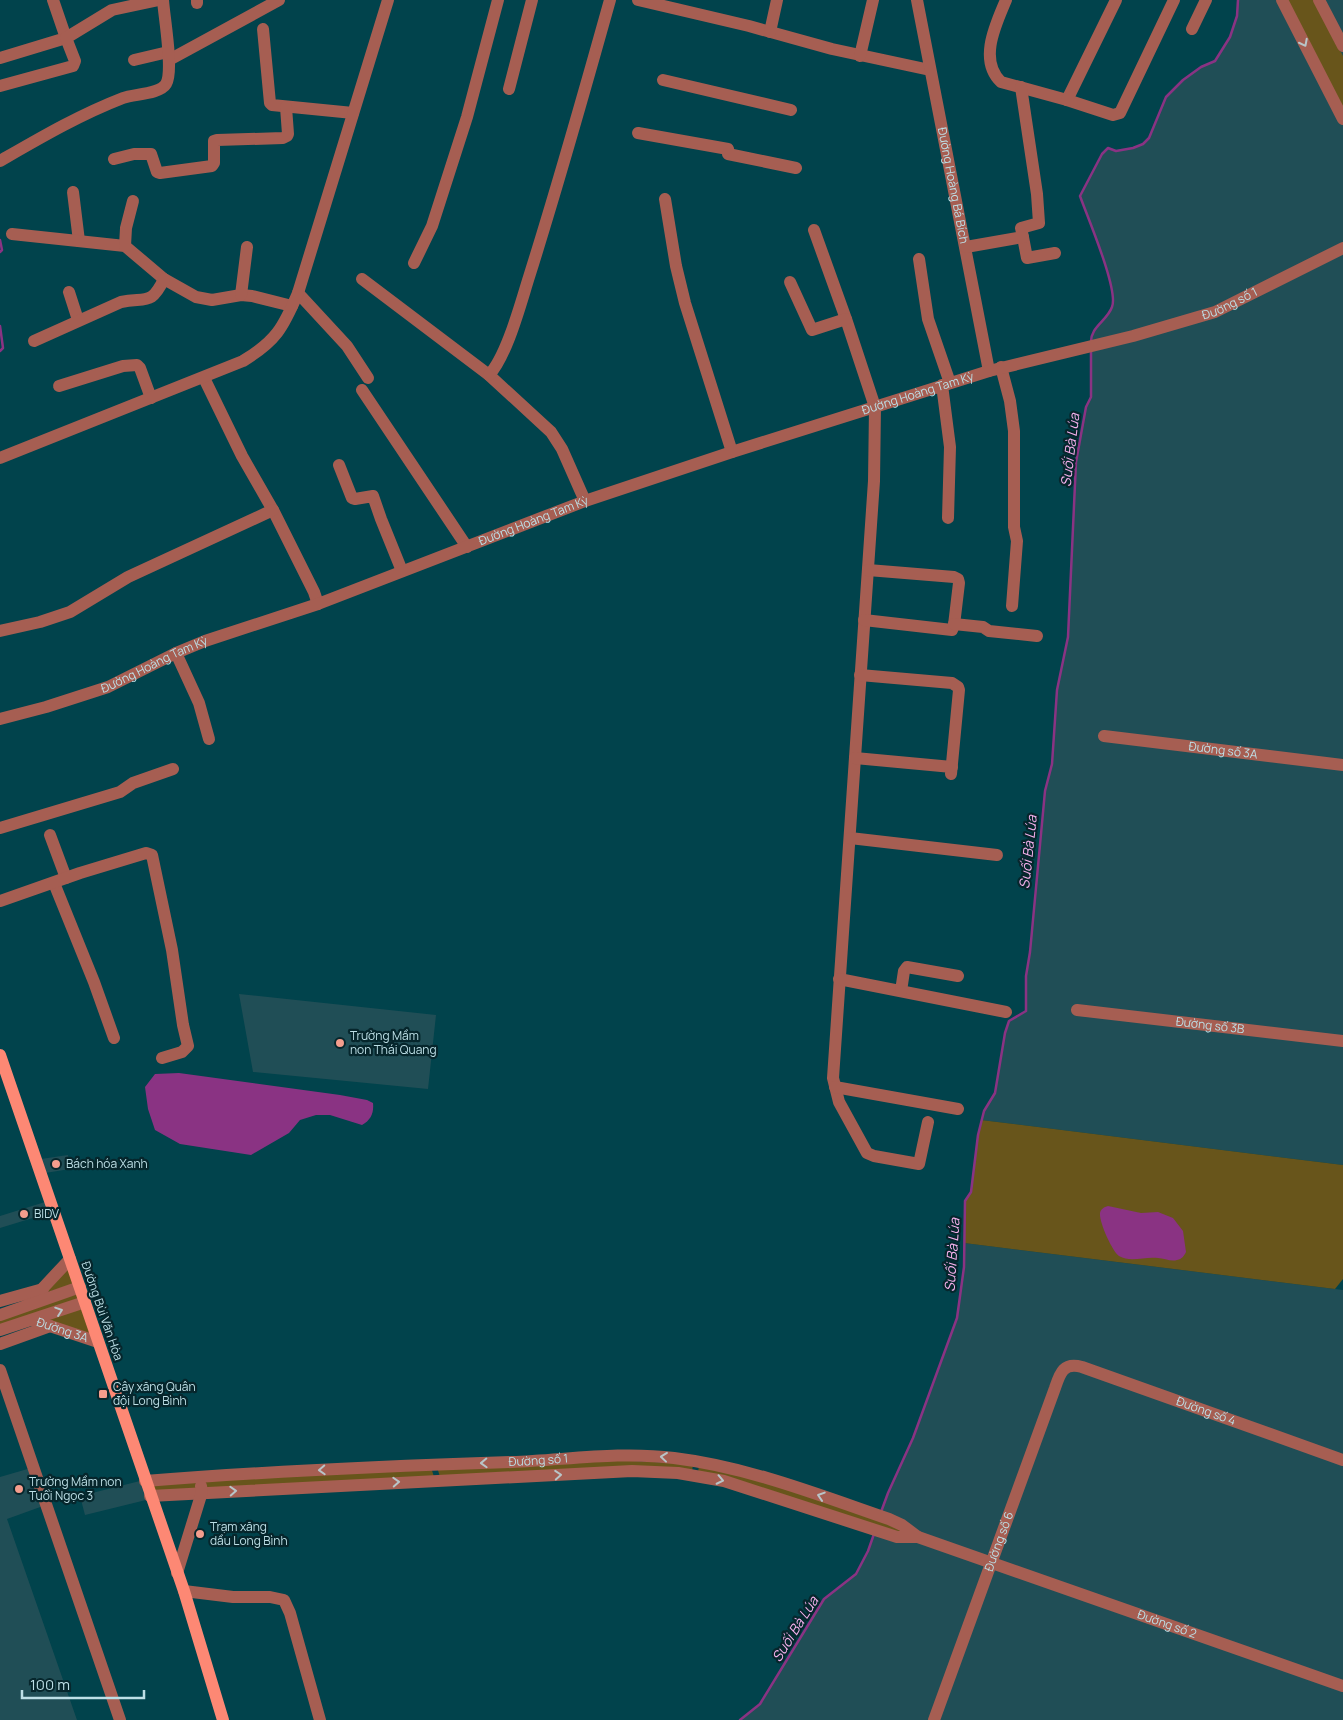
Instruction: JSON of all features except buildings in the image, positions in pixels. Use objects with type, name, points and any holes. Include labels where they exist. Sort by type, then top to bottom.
[{"type":"main road","name":"Đường Bùi Văn Hòa","points":[[0,1055],[184,1591],[223,1720]]},
{"type":"street","points":[[0,86],[73,66],[74,61],[53,0]]},
{"type":"street","points":[[0,58],[66,38],[111,5],[159,0]]},
{"type":"street","points":[[0,162],[97,108],[126,97],[160,90],[165,86],[168,80],[168,56],[163,0]]},
{"type":"street","points":[[134,60],[168,56],[278,0]]},
{"type":"street","points":[[0,458],[243,362],[274,338],[298,293],[388,0]]},
{"type":"street","points":[[414,263],[432,226],[467,117],[498,0]]},
{"type":"street","points":[[509,89],[532,0]]},
{"type":"street","points":[[489,375],[498,362],[519,308],[556,192],[610,0]]},
{"type":"street","points":[[770,32],[777,0]]},
{"type":"street","points":[[860,56],[872,0]]},
{"type":"street","name":"Đường Hoàng Bá Bích","points":[[917,0],[966,246],[995,369],[1010,401],[1014,431],[1014,527],[1017,542],[1012,606]]},
{"type":"street","points":[[1006,0],[992,35],[990,48],[991,63],[996,78],[1001,82],[1114,115],[1120,113],[1174,0]]},
{"type":"street","points":[[1067,100],[1116,0]]},
{"type":"street","points":[[1192,29],[1206,0]]},
{"type":"street","points":[[1282,0],[1343,119]]},
{"type":"street","points":[[1319,0],[1343,46]]},
{"type":"street","points":[[642,1],[860,56],[930,70]]},
{"type":"street","points":[[263,29],[270,103],[276,106],[353,113]]},
{"type":"street","points":[[663,80],[791,110]]},
{"type":"street","points":[[1021,88],[1039,217],[1039,223],[1021,228],[1027,258],[1056,253]]},
{"type":"street","points":[[114,159],[134,154],[151,154],[156,172],[160,173],[212,166],[214,163],[214,144],[217,140],[283,138],[287,136],[286,107]]},
{"type":"street","points":[[638,133],[796,168]]},
{"type":"street","points":[[73,192],[79,241]]},
{"type":"street","points":[[665,199],[671,244],[685,303],[732,452]]},
{"type":"street","points":[[125,246],[126,228],[133,201]]},
{"type":"street","points":[[814,230],[846,318],[875,407],[874,481],[833,1065],[835,1087],[846,1118],[864,1149],[871,1155],[919,1164],[928,1122]]},
{"type":"street","points":[[12,234],[125,246],[164,279],[196,297],[212,300],[241,295],[259,297],[292,306]]},
{"type":"street","points":[[966,246],[1023,237]]},
{"type":"street","points":[[241,295],[247,247]]},
{"type":"street","name":"Đường số 1","points":[[1076,349],[1133,336],[1215,312],[1343,248]]},
{"type":"street","points":[[919,259],[930,324],[946,384],[950,447],[948,518]]},
{"type":"street","points":[[34,341],[121,302],[145,300],[154,296],[164,279]]},
{"type":"street","points":[[362,279],[489,375],[551,432],[562,449],[585,501]]},
{"type":"street","points":[[790,282],[812,330],[846,318]]},
{"type":"street","points":[[69,292],[78,320]]},
{"type":"street","points":[[298,293],[347,346],[368,378]]},
{"type":"street","name":"Đường Hoàng Tam Kỳ","points":[[1,714],[46,707],[108,687],[176,653],[205,641],[318,604],[585,501],[946,384],[995,369],[1076,349]]},
{"type":"street","points":[[59,386],[123,366],[137,365],[140,368],[151,398]]},
{"type":"street","points":[[204,378],[242,456],[273,510],[314,592],[318,604]]},
{"type":"street","points":[[362,390],[467,547]]},
{"type":"street","points":[[339,465],[352,498],[373,496],[380,519],[402,571]]},
{"type":"street","points":[[0,631],[40,622],[70,612],[128,577],[273,510]]},
{"type":"street","points":[[864,620],[952,630],[954,628],[959,583],[957,578],[868,570]]},
{"type":"street","points":[[954,624],[984,627],[989,631],[1037,636]]},
{"type":"street","points":[[176,653],[199,703],[209,739]]},
{"type":"street","points":[[855,758],[951,770],[959,690],[952,683],[860,675]]},
{"type":"street","name":"Đường số 3A","points":[[1104,736],[1343,764]]},
{"type":"street","points":[[0,828],[120,792],[133,783],[173,769]]},
{"type":"street","points":[[50,835],[60,881],[114,1038]]},
{"type":"street","points":[[850,838],[997,855]]},
{"type":"street","points":[[0,901],[146,853],[152,855],[172,950],[188,1046],[182,1052],[162,1058]]},
{"type":"street","points":[[901,991],[904,971],[907,967],[958,976]]},
{"type":"street","points":[[839,979],[1006,1012]]},
{"type":"street","name":"Đường số 3B","points":[[1077,1010],[1343,1041]]},
{"type":"street","points":[[835,1087],[958,1110]]},
{"type":"street","points":[[26,1306],[70,1259]]},
{"type":"street","points":[[0,1315],[80,1288]]},
{"type":"street","points":[[0,1301],[43,1289]]},
{"type":"street","name":"Đường 3A","points":[[0,1330],[85,1302]]},
{"type":"street","points":[[32,1320],[50,1326]]},
{"type":"street","name":"Đường 3A","points":[[0,1344],[50,1326],[98,1342]]},
{"type":"street","name":"Đường số 4","points":[[1068,1366],[1082,1367],[1343,1460]]},
{"type":"street","name":"Đường số 6","points":[[934,1720],[1056,1383],[1063,1369],[1068,1366]]},
{"type":"street","points":[[0,1370],[120,1720]]},
{"type":"street","name":"Đường số 1","points":[[145,1480],[632,1455],[696,1461],[745,1472],[868,1511],[902,1525],[918,1537]]},
{"type":"street","points":[[694,1475],[696,1461]]},
{"type":"street","points":[[434,1464],[438,1480]]},
{"type":"street","name":"Đường số 1","points":[[150,1496],[438,1480],[657,1471],[694,1475],[749,1488],[885,1533],[897,1536],[918,1537],[992,1561]]},
{"type":"street","points":[[177,1573],[202,1492],[200,1476]]},
{"type":"street","name":"Đường số 2","points":[[992,1561],[1343,1686]]},
{"type":"street","points":[[184,1591],[233,1597],[284,1600],[290,1613],[320,1720]]},
{"type":"shaded area","points":[[1238,0],[1343,0],[1343,1165],[981,1120],[995,1093],[1005,1033],[1009,1021],[1026,1011],[1026,976],[1030,952],[1045,791],[1052,764],[1057,690],[1068,637],[1076,462],[1086,407],[1091,397],[1091,337],[1113,307],[1113,295],[1108,271],[1080,196],[1102,154],[1108,148],[1116,151],[1143,144],[1149,138],[1166,97],[1183,80],[1201,67],[1215,61],[1230,37],[1237,16]]},
{"type":"shaded area","points":[[1287,0],[1314,0],[1343,56],[1343,109]]},
{"type":"shaded area","name":"Trường Mầm non Thái Quang","points":[[239,994],[436,1015],[428,1089],[253,1072]]},
{"type":"shaded area","points":[[179,1073],[367,1100],[373,1103],[373,1110],[370,1118],[362,1125],[330,1115],[316,1115],[300,1120],[289,1133],[251,1155],[180,1144],[155,1130],[148,1109],[145,1087],[155,1074]]},
{"type":"shaded area","points":[[981,1120],[1343,1165],[1343,1279],[1335,1289],[964,1243],[965,1201],[971,1192]]},
{"type":"shaded area","name":"Bách hóa Xanh","points":[[68,1155],[70,1169],[45,1173],[41,1159]]},
{"type":"shaded area","name":"BIDV","points":[[45,1202],[49,1213],[0,1228],[0,1216]]},
{"type":"shaded area","points":[[1108,1206],[1141,1213],[1158,1212],[1173,1218],[1183,1231],[1186,1252],[1183,1257],[1170,1260],[1160,1258],[1128,1259],[1119,1256],[1110,1243],[1100,1217],[1101,1210]]},
{"type":"shaded area","points":[[964,1243],[1343,1290],[1343,1720],[740,1720],[760,1703],[824,1599],[856,1574],[868,1551],[888,1493],[913,1438],[957,1318],[964,1267]]},
{"type":"shaded area","points":[[68,1268],[74,1284],[42,1294]]},
{"type":"shaded area","points":[[77,1294],[79,1299],[0,1325],[0,1319]]},
{"type":"shaded area","points":[[82,1308],[91,1335],[43,1321]]},
{"type":"shaded area","points":[[593,1459],[693,1464],[692,1472],[440,1477],[437,1467]]},
{"type":"shaded area","points":[[699,1465],[724,1470],[867,1514],[909,1534],[898,1534],[698,1473]]},
{"type":"shaded area","points":[[431,1467],[434,1477],[205,1489],[204,1479]]},
{"type":"shaded area","points":[[31,1468],[43,1506],[7,1519],[77,1720],[0,1720],[0,1477]]},
{"type":"shaded area","points":[[198,1479],[199,1490],[154,1492],[150,1483]]},
{"type":"shaded area","points":[[140,1481],[146,1500],[85,1515],[80,1496]]},
{"type":"waterway","name":"Suối Bà Lúa","points":[[1091,343],[1091,337],[1096,328],[1110,312],[1113,298],[1107,270],[1080,196],[1102,154],[1108,148],[1116,151],[1143,144],[1149,138],[1166,97],[1183,80],[1201,67],[1215,61],[1230,37],[1237,16],[1238,0]]},
{"type":"waterway","points":[[0,240],[2,250],[0,252]]},
{"type":"waterway","points":[[0,326],[3,348],[0,351]]},
{"type":"waterway","name":"Suối Bà Lúa","points":[[881,1512],[913,1438],[957,1318],[964,1267],[965,1201],[971,1192],[978,1135],[984,1111],[995,1093],[1005,1033],[1009,1021],[1026,1011],[1026,976],[1030,952],[1045,791],[1052,764],[1057,690],[1068,637],[1076,462],[1086,407],[1091,397],[1091,351]]},
{"type":"waterway","name":"Suối Bà Lúa","points":[[740,1720],[760,1704],[824,1599],[856,1574],[868,1551],[874,1534]]},
{"type":"place","name":"Trường Mầm non Thái Quang","points":[[340,1043]]},
{"type":"place","name":"Bách hóa Xanh","points":[[56,1164]]},
{"type":"place","name":"BIDV","points":[[24,1214]]},
{"type":"place","name":"Cây xăng Quân đội Long Bình","points":[[103,1394]]},
{"type":"place","name":"Trường Mầm non Tuổi Ngọc 3","points":[[19,1489]]},
{"type":"place","name":"Trạm xăng dầu Long Bình","points":[[200,1534]]}]
